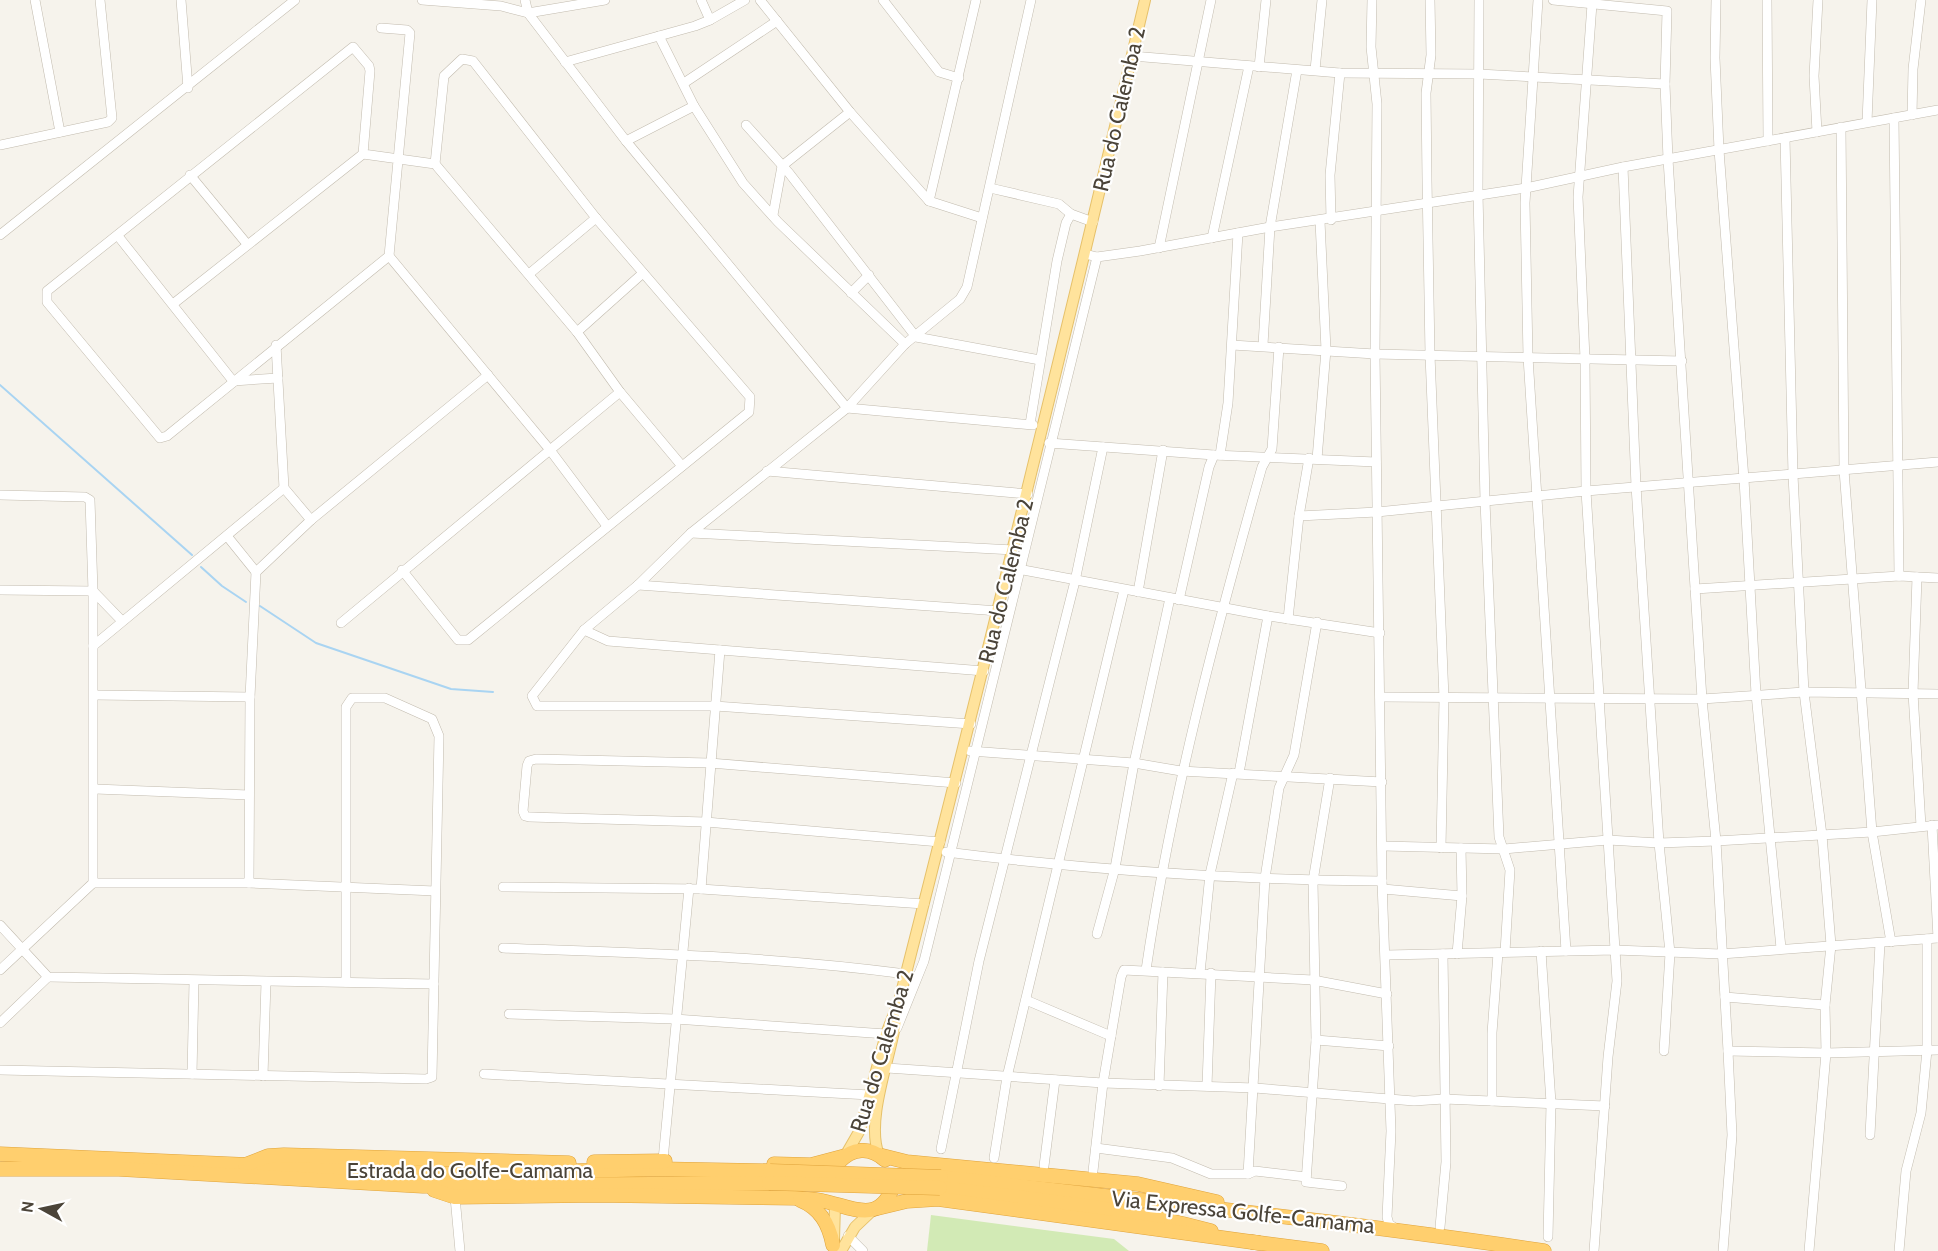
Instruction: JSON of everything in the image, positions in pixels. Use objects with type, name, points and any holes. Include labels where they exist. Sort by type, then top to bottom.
[{"type":"highway","points":[[242,1167],[268,1156],[284,1155],[559,1164],[663,1160],[811,1165],[829,1162],[861,1150],[907,1162],[1138,1184],[1263,1212]]},
{"type":"highway","name":"Estrada do Golfe-Camama","points":[[0,1154],[90,1156],[242,1167],[450,1174],[659,1169],[769,1177],[941,1183]]},
{"type":"highway","points":[[835,1205],[833,1179],[845,1155]]},
{"type":"highway","points":[[879,1155],[887,1162],[892,1175]]},
{"type":"highway","name":"Estrada do Golfe-Camama","points":[[0,1168],[119,1169],[423,1186],[769,1177]]},
{"type":"highway","name":"Via Expressa Golfe-Camama","points":[[941,1183],[1168,1205],[1383,1222],[1396,1229],[1544,1251]]},
{"type":"highway","name":"Via Expressa Golfe-Camama","points":[[941,1183],[1166,1219],[1259,1243],[1322,1251]]},
{"type":"highway","points":[[423,1186],[455,1201],[597,1195],[795,1198],[821,1200],[858,1211],[907,1201],[938,1199],[1259,1243]]},
{"type":"highway","points":[[874,1209],[885,1202],[892,1189]]},
{"type":"highway","points":[[795,1198],[822,1215],[835,1249]]},
{"type":"main road","name":"Rua do Calemba 2","points":[[845,1155],[860,1130],[890,1035],[956,783],[970,751],[971,724],[1065,339],[1091,255],[1093,222],[1145,0]]},
{"type":"main road","points":[[879,1155],[875,1145],[876,1113],[887,1068],[890,1035]]},
{"type":"main road","points":[[835,1205],[835,1249]]},
{"type":"main road","points":[[835,1249],[874,1209]]},
{"type":"street","points":[[35,0],[60,132]]},
{"type":"street","points":[[0,144],[108,122],[112,118],[100,0]]},
{"type":"street","points":[[181,0],[188,88]]},
{"type":"street","points":[[0,235],[188,88],[295,0]]},
{"type":"street","points":[[422,0],[501,6],[528,12],[605,0]]},
{"type":"street","points":[[525,0],[528,12],[626,141],[847,408],[1044,427]]},
{"type":"street","points":[[701,0],[710,20]]},
{"type":"street","points":[[566,62],[710,20],[745,0]]},
{"type":"street","points":[[760,0],[850,112],[929,201],[982,218]]},
{"type":"street","points":[[884,0],[939,72],[959,78]]},
{"type":"street","points":[[929,201],[976,0]]},
{"type":"street","points":[[971,724],[715,706],[537,706],[531,696],[584,630],[638,585],[691,533],[847,408],[905,344],[960,299],[967,288],[1031,0]]},
{"type":"street","points":[[1159,248],[1200,62],[1211,0]]},
{"type":"street","points":[[1259,67],[1266,0]]},
{"type":"street","points":[[1315,70],[1322,0]]},
{"type":"street","points":[[1372,0],[1371,46],[1377,104],[1375,354],[1382,885],[1389,1046],[1389,1099],[1383,1222]]},
{"type":"street","points":[[1430,0],[1431,55],[1426,93],[1430,355],[1443,698],[1441,848]]},
{"type":"street","points":[[1479,0],[1478,193],[1485,501],[1499,837],[1510,870],[1492,1033],[1492,1101]]},
{"type":"street","points":[[1539,0],[1526,188],[1528,357],[1535,496],[1566,951]]},
{"type":"street","points":[[1553,0],[1667,11]]},
{"type":"street","points":[[1668,0],[1665,84],[1668,159],[1702,699],[1716,841],[1732,1135],[1723,1251]]},
{"type":"street","points":[[1716,0],[1715,58],[1719,150],[1744,479],[1756,694],[1781,948]]},
{"type":"street","points":[[1767,0],[1768,141]]},
{"type":"street","points":[[1816,132],[1814,76],[1818,0]]},
{"type":"street","points":[[1867,122],[1872,0]]},
{"type":"street","points":[[1912,115],[1913,69],[1921,0]]},
{"type":"street","points":[[1592,4],[1578,197],[1586,491],[1617,981],[1594,1251]]},
{"type":"street","points":[[684,83],[777,21]]},
{"type":"street","points":[[381,28],[407,30],[410,33],[389,256],[550,450],[608,526]]},
{"type":"street","points":[[659,36],[694,106],[743,183],[772,215],[905,344]]},
{"type":"street","points":[[363,154],[369,66],[356,48],[349,47],[118,236],[47,291],[47,302],[160,438],[167,436],[276,345],[389,256]]},
{"type":"street","points":[[1132,56],[1340,73],[1374,72],[1429,76],[1479,74],[1585,82],[1665,84]]},
{"type":"street","points":[[402,570],[458,640],[462,642],[468,640],[748,412],[750,397],[596,218],[472,61],[467,59],[462,59],[444,76],[435,164]]},
{"type":"street","points":[[1212,238],[1249,66]]},
{"type":"street","points":[[1263,345],[1270,227],[1297,70]]},
{"type":"street","points":[[1331,220],[1330,175],[1340,73]]},
{"type":"street","points":[[626,141],[694,106]]},
{"type":"street","points":[[509,1014],[675,1019],[890,1035],[924,961],[970,751],[1022,570],[1053,443],[1091,255],[1159,248],[1270,227],[1376,213],[1478,193],[1526,188],[1623,167],[1938,110]]},
{"type":"street","points":[[772,215],[782,166],[850,112]]},
{"type":"street","points":[[1894,118],[1899,576]]},
{"type":"street","points":[[746,125],[782,166],[869,275],[915,337],[1040,360]]},
{"type":"street","points":[[1841,127],[1844,470],[1872,832],[1891,942]]},
{"type":"street","points":[[1785,138],[1793,475],[1804,692],[1822,835],[1831,945],[1825,1005],[1826,1053],[1809,1251]]},
{"type":"street","points":[[173,304],[363,154],[435,164],[577,332],[620,392],[682,466]]},
{"type":"street","points":[[1623,167],[1636,486],[1659,843],[1670,953],[1664,1051]]},
{"type":"street","points":[[190,175],[247,244]]},
{"type":"street","points":[[990,188],[1059,204],[1071,214],[1093,222]]},
{"type":"street","points":[[1030,424],[1057,261],[1066,223],[1071,214]]},
{"type":"street","points":[[529,274],[596,218]]},
{"type":"street","points":[[1288,619],[1299,516],[1313,459],[1326,350],[1320,221]]},
{"type":"street","points":[[1097,934],[1115,868],[1134,762],[1174,599],[1217,455],[1228,403],[1239,233]]},
{"type":"street","points":[[118,236],[233,381]]},
{"type":"street","points":[[577,332],[643,273]]},
{"type":"street","points":[[851,293],[869,275]]},
{"type":"street","points":[[1045,336],[1065,339]]},
{"type":"street","points":[[276,345],[284,488],[311,520]]},
{"type":"street","points":[[1232,345],[1263,345],[1375,354],[1682,361]]},
{"type":"street","points":[[1146,970],[1161,871],[1181,771],[1222,607],[1266,458],[1272,449],[1279,347]]},
{"type":"street","points":[[249,884],[250,697],[256,572],[311,520],[488,375]]},
{"type":"street","points":[[233,381],[278,378]]},
{"type":"street","points":[[341,623],[402,570],[620,392]]},
{"type":"street","points":[[1041,442],[1266,458],[1376,462]]},
{"type":"street","points":[[941,1149],[979,961],[1075,581],[1103,447]]},
{"type":"street","points":[[1138,592],[1163,450]]},
{"type":"street","points":[[1299,516],[1377,512],[1636,486],[1938,462]]},
{"type":"street","points":[[767,471],[1028,494]]},
{"type":"street","points":[[93,646],[193,566],[284,488]]},
{"type":"street","points":[[0,495],[85,497],[90,500],[93,591],[93,884]]},
{"type":"street","points":[[691,533],[1014,550]]},
{"type":"street","points":[[227,536],[256,572]]},
{"type":"street","points":[[1010,568],[1268,616],[1380,633]]},
{"type":"street","points":[[1695,589],[1899,576],[1938,578]]},
{"type":"street","points":[[1917,577],[1913,693],[1921,826]]},
{"type":"street","points":[[638,585],[999,611]]},
{"type":"street","points":[[0,590],[93,591],[122,621]]},
{"type":"street","points":[[994,1158],[1007,1077],[1124,590]]},
{"type":"street","points":[[1200,973],[1210,874],[1236,773],[1268,616]]},
{"type":"street","points":[[1248,1174],[1255,1088],[1265,878],[1279,788],[1294,755],[1317,622]]},
{"type":"street","points":[[584,630],[608,641],[984,671]]},
{"type":"street","points":[[701,889],[720,650]]},
{"type":"street","points":[[1380,697],[1548,696],[1702,699],[1804,692],[1938,694]]},
{"type":"street","points":[[93,695],[250,697]]},
{"type":"street","points":[[0,1070],[426,1079],[432,1077],[437,728],[432,719],[386,698],[352,698],[346,706],[346,982]]},
{"type":"street","points":[[970,751],[1134,762],[1181,771],[1382,782]]},
{"type":"street","points":[[956,783],[710,763],[536,759],[529,761],[527,766],[523,811],[529,818],[706,822],[939,847],[949,852],[1005,861],[1382,885],[1462,896]]},
{"type":"street","points":[[1329,778],[1313,881],[1313,980],[1316,1040],[1306,1182],[1342,1186]]},
{"type":"street","points":[[94,789],[249,795]]},
{"type":"street","points":[[1383,846],[1504,849],[1608,840],[1659,843],[1716,841],[1872,832],[1935,825],[1938,938],[1721,954],[1615,950],[1386,955]]},
{"type":"street","points":[[1457,954],[1462,896],[1461,848]]},
{"type":"street","points":[[0,970],[93,884],[249,884],[435,891]]},
{"type":"street","points":[[503,886],[688,888],[924,904]]},
{"type":"street","points":[[663,1160],[688,888]]},
{"type":"street","points":[[0,926],[48,977]]},
{"type":"street","points":[[1899,1251],[1906,1171],[1921,1113],[1927,1050],[1927,939]]},
{"type":"street","points":[[1870,1135],[1880,944]]},
{"type":"street","points":[[503,948],[682,955],[841,966],[906,974]]},
{"type":"street","points":[[1541,951],[1551,1103],[1548,1237]]},
{"type":"street","points":[[1440,1227],[1446,1162],[1443,954]]},
{"type":"street","points":[[1093,1171],[1103,1083],[1124,970],[1313,980],[1387,994]]},
{"type":"street","points":[[1159,1086],[1163,972]]},
{"type":"street","points":[[1207,1086],[1211,973]]},
{"type":"street","points":[[0,1023],[48,977],[434,984]]},
{"type":"street","points":[[192,1074],[194,981]]},
{"type":"street","points":[[263,1076],[266,982]]},
{"type":"street","points":[[1725,997],[1825,1005]]},
{"type":"street","points":[[1026,1000],[1111,1036]]},
{"type":"street","points":[[1316,1040],[1389,1046]]},
{"type":"street","points":[[1728,1051],[1826,1053],[1938,1050]]},
{"type":"street","points":[[887,1068],[1103,1083],[1255,1088],[1389,1099],[1605,1106]]},
{"type":"street","points":[[484,1074],[870,1095]]},
{"type":"street","points":[[1044,1166],[1055,1080]]},
{"type":"street","points":[[1096,1149],[1172,1158],[1211,1174],[1248,1174],[1256,1170],[1306,1177]]},
{"type":"street","points":[[455,1201],[460,1251]]},
{"type":"street","points":[[848,1236],[863,1251]]},
{"type":"green space","points":[[931,1215],[1114,1239],[1129,1251],[927,1251]]},
{"type":"waterway","points":[[0,385],[192,555]]},
{"type":"waterway","points":[[201,567],[222,586],[246,602]]},
{"type":"waterway","points":[[260,606],[316,643],[451,689],[493,692]]}]
